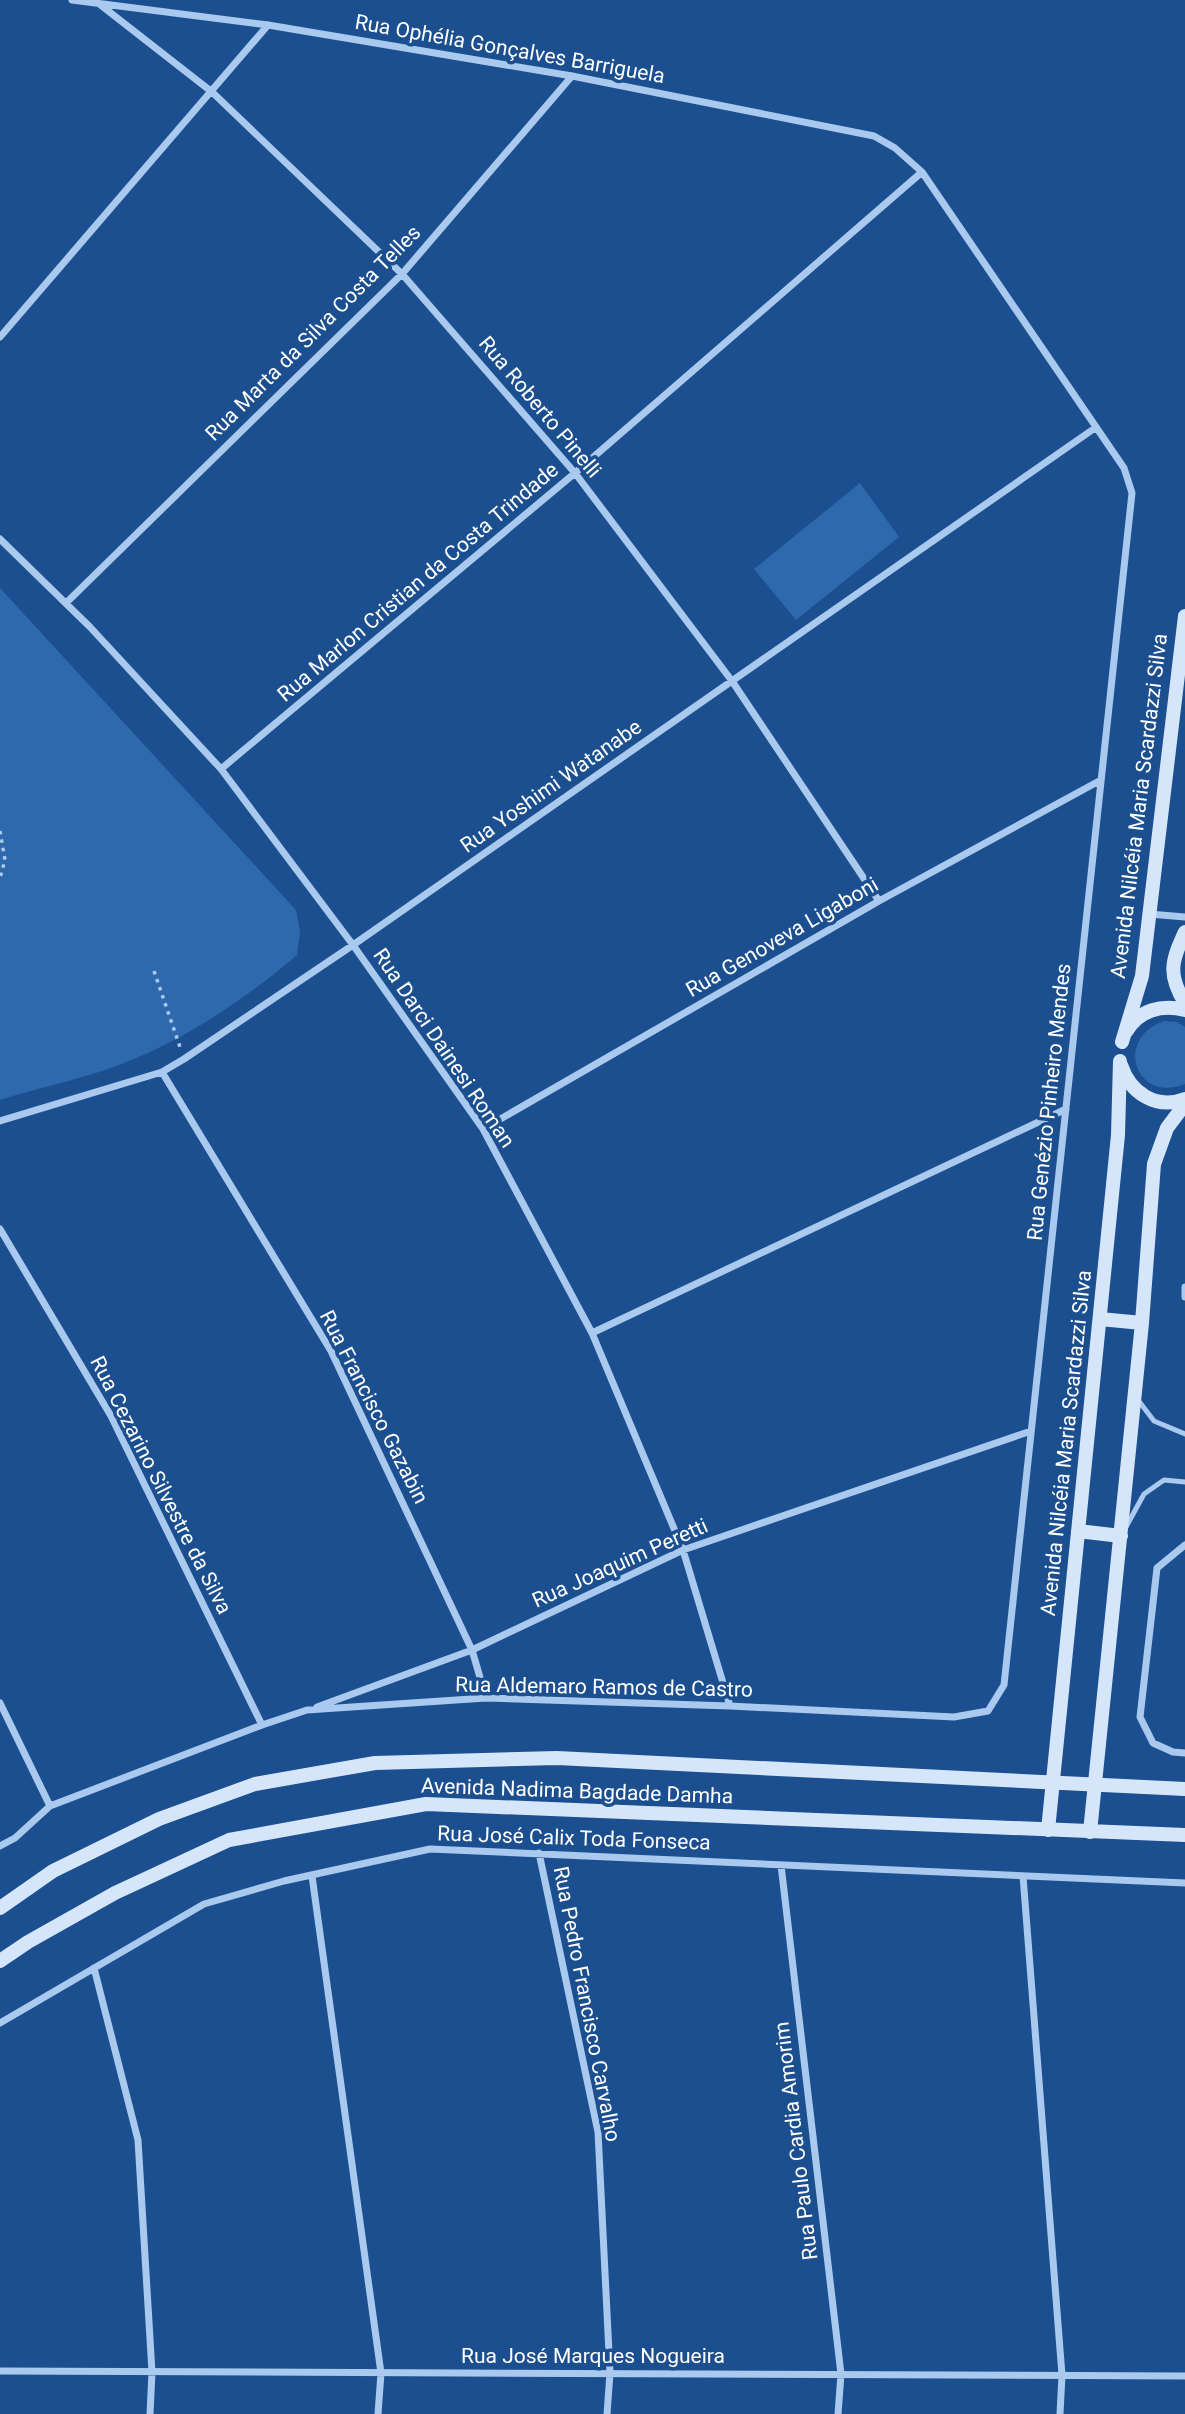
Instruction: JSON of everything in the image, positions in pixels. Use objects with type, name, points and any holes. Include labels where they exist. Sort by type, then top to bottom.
[{"type":"street","name":"Rua Ophélia Gonçalves Barriguela","points":[[72,0],[268,25],[572,76],[874,136],[895,148],[922,172],[1124,468],[1132,493]]},
{"type":"street","name":"Rua Roberto Pinelli","points":[[97,3],[212,92],[402,274],[575,473],[732,681],[879,901]]},
{"type":"street","points":[[0,337],[268,25]]},
{"type":"street","name":"Rua Marta da Silva Costa Telles","points":[[66,603],[402,274],[572,76]]},
{"type":"street","name":"Rua Marlon Cristian da Costa Trindade","points":[[221,769],[575,473],[922,172]]},
{"type":"street","name":"Rua Yoshimi Watanabe","points":[[0,1121],[162,1072],[184,1059],[353,945],[1095,428]]},
{"type":"street","name":"Rua Genézio Pinheiro Mendes","points":[[988,1711],[1004,1685],[1132,493]]},
{"type":"street","name":"Rua Darci Dainesi Roman","points":[[0,539],[66,603],[221,769],[353,945],[483,1129],[592,1333],[683,1550],[730,1706]]},
{"type":"street","name":"Avenida Nilcéia Maria Scardazzi Silva","points":[[1048,1830],[1118,1135],[1122,1042],[1142,976],[1185,616]]},
{"type":"street","name":"Rua Genoveva Ligaboni","points":[[483,1129],[879,901],[1101,780]]},
{"type":"street","points":[[1149,914],[1185,917]]},
{"type":"street","points":[[1185,932],[1173,958],[1175,980],[1185,1003]]},
{"type":"street","points":[[1122,1042],[1128,1028],[1139,1016],[1153,1009],[1169,1007],[1185,1010]]},
{"type":"street","points":[[1120,1061],[1133,1089],[1146,1098],[1161,1103],[1185,1102]]},
{"type":"street","name":"Rua Francisco Gazabin","points":[[162,1072],[331,1351],[472,1650],[486,1698]]},
{"type":"street","points":[[1090,1832],[1142,1324],[1154,1164],[1167,1128],[1185,1102]]},
{"type":"street","points":[[592,1333],[1066,1109]]},
{"type":"street","name":"Rua Cezarino Silvestre da Silva","points":[[0,1229],[111,1416],[262,1725]]},
{"type":"street","points":[[1185,1287],[1185,1297]]},
{"type":"street","points":[[1100,1319],[1142,1324]]},
{"type":"street","name":"Rua Joaquim Peretti","points":[[307,1710],[472,1650],[683,1550],[1031,1431]]},
{"type":"street","points":[[1078,1531],[1121,1536]]},
{"type":"street","points":[[1181,1547],[1157,1568],[1140,1717],[1153,1743],[1174,1752],[1185,1752]]},
{"type":"street","name":"Rua Aldemaro Ramos de Castro","points":[[0,1846],[15,1838],[50,1806],[307,1710],[486,1698],[954,1717],[988,1711]]},
{"type":"street","points":[[0,1703],[50,1806]]},
{"type":"street","name":"Avenida Nadima Bagdade Damha","points":[[0,1908],[53,1871],[159,1819],[255,1784],[375,1763],[557,1758],[1185,1788]]},
{"type":"street","name":"Avenida Nadima Bagdade Damha","points":[[0,1961],[28,1942],[115,1893],[229,1840],[426,1804],[1185,1835]]},
{"type":"street","name":"Rua José Calix Toda Fonseca","points":[[0,2024],[204,1904],[430,1849],[1185,1884]]},
{"type":"street","name":"Rua Pedro Francisco Carvalho","points":[[539,1853],[598,2132],[610,2373],[607,2414]]},
{"type":"street","name":"Rua Paulo Cardia Amorim","points":[[781,1865],[841,2374],[838,2414]]},
{"type":"street","points":[[312,1876],[381,2373],[378,2414]]},
{"type":"street","points":[[1023,1876],[1062,2375],[1060,2414]]},
{"type":"street","points":[[94,1968],[138,2140],[152,2372],[150,2414]]},
{"type":"street","name":"Rua José Marques Nogueira","points":[[0,2371],[1185,2376]]},
{"type":"lane","points":[[1135,1396],[1154,1421],[1185,1434]]},
{"type":"lane","points":[[1121,1536],[1144,1494],[1164,1480],[1185,1482]]},
{"type":"path","points":[[0,831],[5,860],[0,878]]},
{"type":"path","points":[[154,971],[184,1059]]},
{"type":"shaded area","points":[[860,483],[899,537],[796,620],[754,569]]},
{"type":"shaded area","points":[[0,588],[296,910],[300,932],[297,955],[258,987],[193,1030],[109,1069],[0,1100]]},
{"type":"shaded area","points":[[1164,1021],[1177,1022],[1185,1027],[1185,1084],[1168,1088],[1154,1085],[1143,1078],[1137,1067],[1135,1054],[1139,1041],[1148,1030]]}]
